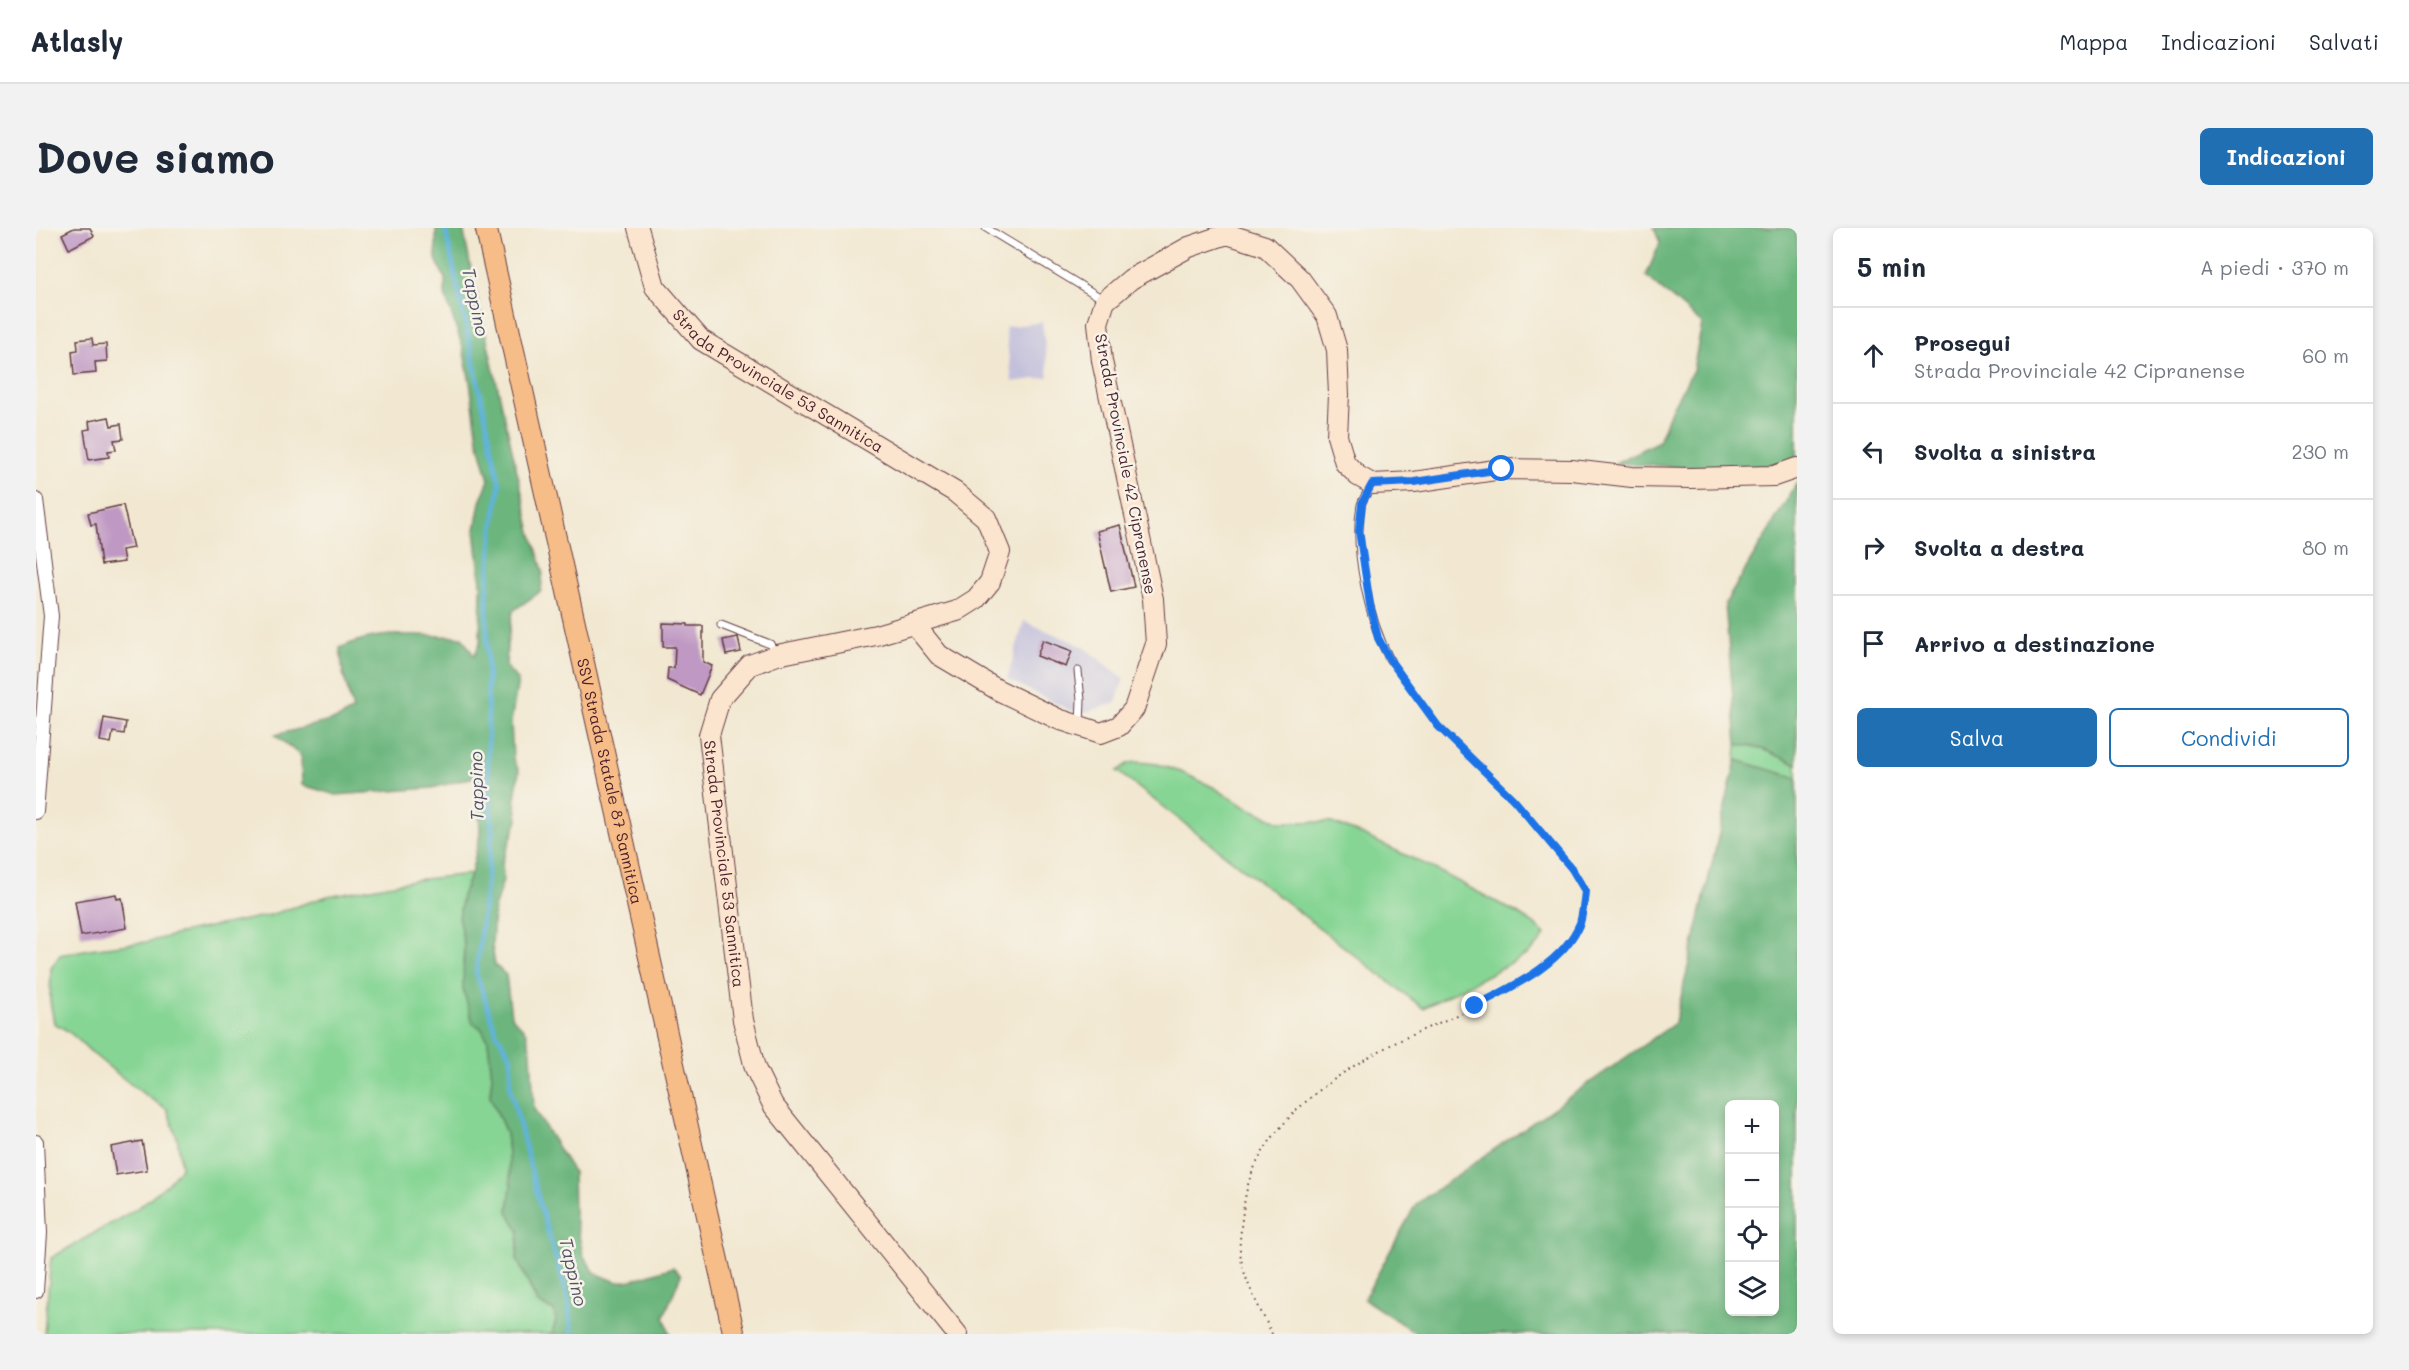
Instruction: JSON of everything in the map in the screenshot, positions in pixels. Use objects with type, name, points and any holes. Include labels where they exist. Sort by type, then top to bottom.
[{"type":"main road","name":"SSV Strada Statale 87 Sannitica","points":[[486,228],[734,1334]]},
{"type":"street","name":"Strada Provinciale 53 Sannitica","points":[[638,228],[655,287],[701,340],[955,492],[986,518],[1000,552],[990,582],[976,599],[957,611],[876,635],[777,656],[750,665],[720,699],[709,735],[743,1020],[755,1068],[772,1106],[957,1334]]},
{"type":"street","points":[[1106,301],[1131,279],[1189,247],[1227,234],[1265,246],[1300,279],[1328,316],[1337,350],[1339,395],[1336,436],[1345,463],[1358,476],[1372,484],[1414,482],[1502,469],[1572,470],[1632,477],[1690,478],[1774,476],[1797,468]]},
{"type":"street","name":"Strada Provinciale 42 Cipranense","points":[[914,624],[939,655],[998,690],[1079,727],[1101,733],[1119,726],[1134,709],[1156,644],[1153,599],[1102,361],[1098,322],[1106,301]]},
{"type":"street","points":[[36,500],[51,616],[36,812]]},
{"type":"street","points":[[36,1142],[40,1233],[36,1291]]},
{"type":"lane","points":[[986,228],[1106,301]]},
{"type":"lane","points":[[1372,484],[1362,503],[1359,531],[1370,605],[1378,638],[1390,660]]},
{"type":"lane","points":[[721,625],[770,644],[777,656]]},
{"type":"lane","points":[[1078,671],[1081,700],[1079,727]]},
{"type":"path","points":[[1272,1334],[1250,1286],[1240,1250],[1243,1211],[1250,1178],[1265,1148],[1288,1120],[1317,1092],[1381,1049],[1515,985],[1564,947],[1580,923],[1585,891],[1572,869],[1514,800],[1438,726],[1390,660]]},
{"type":"shaded area","points":[[1042,322],[1049,377],[1012,382],[1005,327]]},
{"type":"shaded area","points":[[1024,621],[1082,646],[1124,678],[1116,703],[1083,713],[1069,710],[1007,679]]},
{"type":"green space","points":[[436,228],[463,228],[530,528],[543,570],[541,591],[513,611],[507,645],[506,667],[518,680],[511,722],[513,759],[519,771],[515,799],[518,820],[502,862],[503,880],[494,909],[492,945],[495,965],[506,975],[511,1016],[526,1032],[531,1052],[534,1109],[573,1172],[574,1213],[583,1255],[595,1273],[617,1282],[632,1280],[673,1267],[681,1275],[664,1316],[670,1334],[552,1334],[556,1321],[554,1311],[538,1303],[517,1259],[519,1230],[508,1212],[511,1186],[506,1133],[490,1096],[492,1076],[488,1041],[481,1028],[473,1023],[463,990],[464,945],[459,920],[462,896],[471,874],[480,834],[478,776],[432,788],[336,795],[302,785],[301,756],[275,735],[338,719],[353,710],[343,673],[340,648],[385,635],[462,637],[474,656],[480,643],[481,583],[475,530],[480,502],[489,480],[478,440],[463,348],[445,295],[445,279],[436,259]]},
{"type":"green space","points":[[1654,228],[1797,228],[1797,465],[1707,469],[1615,463],[1659,441],[1672,408],[1693,370],[1702,324],[1646,276],[1660,243]]},
{"type":"green space","points":[[1797,483],[1797,764],[1762,749],[1737,744],[1725,604]]},
{"type":"green space","points":[[1737,744],[1762,749],[1797,764],[1797,778],[1736,760]]},
{"type":"green space","points":[[1736,760],[1797,778],[1797,1334],[1417,1334],[1364,1299],[1416,1204],[1675,1023]]},
{"type":"green space","points":[[1129,763],[1157,764],[1181,772],[1213,787],[1242,805],[1280,822],[1329,822],[1354,831],[1429,866],[1517,913],[1545,934],[1540,943],[1527,955],[1423,1008],[1117,771]]},
{"type":"green space","points":[[471,874],[462,896],[459,920],[464,945],[463,964],[481,1028],[488,1041],[492,1076],[490,1096],[506,1133],[511,1186],[508,1212],[519,1230],[517,1259],[537,1303],[554,1311],[556,1320],[552,1334],[44,1334],[51,1258],[138,1208],[167,1184],[181,1168],[178,1141],[167,1109],[131,1085],[72,1035],[54,1023],[50,1001],[51,968],[60,955],[147,942],[270,915],[328,896],[415,880]]},
{"type":"building","points":[[74,228],[90,228],[94,236],[69,249],[62,234]]},
{"type":"building","points":[[92,338],[93,345],[106,344],[107,361],[95,362],[96,373],[74,375],[72,351],[78,350],[77,340]]},
{"type":"building","points":[[109,417],[111,426],[121,424],[123,439],[114,440],[116,450],[108,451],[109,457],[89,460],[84,430],[90,429],[89,421]]},
{"type":"building","points":[[123,505],[133,548],[122,550],[124,562],[101,565],[96,524],[91,525],[88,513]]},
{"type":"building","points":[[1120,525],[1134,587],[1111,592],[1097,531]]},
{"type":"building","points":[[663,623],[703,626],[703,662],[712,666],[700,695],[667,680],[668,668],[674,668],[675,647],[663,647]]},
{"type":"building","points":[[738,637],[741,652],[726,655],[723,640]]},
{"type":"building","points":[[1043,640],[1072,651],[1066,667],[1037,656]]},
{"type":"building","points":[[104,718],[126,722],[124,734],[113,732],[111,743],[100,741]]},
{"type":"building","points":[[116,894],[117,899],[122,898],[127,928],[81,936],[75,901]]},
{"type":"building","points":[[142,1141],[147,1170],[116,1175],[111,1147]]},
{"type":"waterway","name":"Tappino","points":[[445,228],[500,485],[493,526],[487,598],[488,768],[492,833],[476,973],[496,1032],[511,1057],[510,1087],[540,1205],[567,1295],[572,1334]]},
{"type":"route","points":[[1475,1006],[1515,985],[1564,947],[1580,923],[1585,891],[1572,869],[1514,800],[1438,726],[1390,660],[1378,638],[1370,605],[1359,531],[1362,503],[1372,484],[1414,482],[1502,469]]}]
